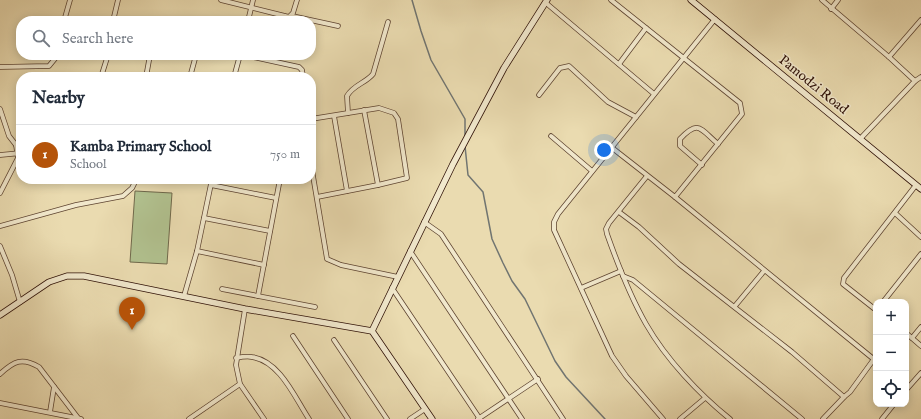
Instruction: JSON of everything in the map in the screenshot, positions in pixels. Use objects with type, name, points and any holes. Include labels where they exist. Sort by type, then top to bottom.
[{"type":"street","points":[[65,16],[70,0]]},
{"type":"street","points":[[115,16],[118,0]]},
{"type":"street","points":[[221,0],[251,8],[292,16],[297,0]]},
{"type":"street","points":[[249,16],[253,0]]},
{"type":"street","points":[[611,0],[740,103],[742,108],[742,114],[675,197]]},
{"type":"street","name":"Pamodzi Road","points":[[691,0],[861,138],[921,189]]},
{"type":"street","points":[[822,0],[915,81]]},
{"type":"street","points":[[831,9],[838,0]]},
{"type":"street","points":[[372,331],[459,153],[468,140],[504,68],[546,2],[654,94]]},
{"type":"street","points":[[663,419],[626,376],[612,356],[554,230],[554,222],[611,147],[715,19]]},
{"type":"street","points":[[889,57],[921,20]]},
{"type":"street","points":[[316,21],[338,26]]},
{"type":"street","points":[[348,113],[347,96],[356,85],[370,78],[373,74],[388,22]]},
{"type":"street","points":[[619,64],[646,28]]},
{"type":"street","points":[[0,67],[49,66],[54,60]]},
{"type":"street","points":[[103,72],[106,60]]},
{"type":"street","points":[[147,72],[149,60]]},
{"type":"street","points":[[191,72],[195,60]]},
{"type":"street","points":[[235,72],[239,60]]},
{"type":"street","points":[[267,60],[299,67],[302,72]]},
{"type":"street","points":[[539,95],[560,68],[569,66],[608,102],[636,117]]},
{"type":"street","points":[[861,138],[915,81],[921,78],[921,83]]},
{"type":"street","points":[[316,118],[378,108],[387,109],[394,113],[398,119],[408,178],[317,197]]},
{"type":"street","points":[[0,109],[9,136],[16,145]]},
{"type":"street","points":[[364,110],[378,185]]},
{"type":"street","points":[[334,116],[347,191]]},
{"type":"street","points":[[702,165],[680,146],[680,139],[690,129],[696,127],[701,129],[718,144]]},
{"type":"street","points":[[551,136],[592,171]]},
{"type":"street","points":[[611,147],[675,197],[873,358]]},
{"type":"street","points":[[0,155],[16,153]]},
{"type":"street","points":[[0,193],[16,162]]},
{"type":"street","points":[[647,176],[606,229],[623,276],[651,332],[705,398],[730,419]]},
{"type":"street","points":[[0,226],[76,205],[123,196],[132,188],[132,184]]},
{"type":"street","points":[[258,296],[279,184]]},
{"type":"street","points":[[315,184],[327,259],[341,265],[398,277]]},
{"type":"street","points":[[184,296],[197,251],[211,185],[276,198]]},
{"type":"street","points":[[873,308],[843,284],[844,278],[862,251],[895,213],[916,185]]},
{"type":"street","points":[[618,212],[639,228],[679,264],[735,306],[844,397]]},
{"type":"street","points":[[895,213],[921,237]]},
{"type":"street","points":[[204,218],[270,231]]},
{"type":"street","points":[[424,222],[440,234],[563,419]]},
{"type":"street","points":[[0,246],[12,275],[20,302]]},
{"type":"street","points":[[197,251],[264,265]]},
{"type":"street","points":[[410,251],[522,419]]},
{"type":"street","points":[[885,299],[921,254]]},
{"type":"street","points":[[581,288],[621,271]]},
{"type":"street","points":[[735,306],[764,271]]},
{"type":"street","points":[[0,315],[49,282],[67,276],[84,276],[245,309],[372,331],[432,419]]},
{"type":"street","points":[[623,276],[633,280],[802,419]]},
{"type":"street","points":[[392,288],[479,419],[508,398],[538,380]]},
{"type":"street","points":[[222,289],[315,307]]},
{"type":"street","points":[[245,309],[236,365],[240,384],[264,419]]},
{"type":"street","points":[[912,338],[921,327]]},
{"type":"street","points":[[908,335],[921,346]]},
{"type":"street","points":[[292,336],[348,419]]},
{"type":"street","points":[[334,340],[387,419]]},
{"type":"street","points":[[236,358],[250,356],[269,364],[283,378],[309,419]]},
{"type":"street","points":[[0,374],[10,365],[25,360],[39,367],[80,419]]},
{"type":"street","points":[[823,419],[850,392],[873,363]]},
{"type":"street","points":[[909,385],[921,373]]},
{"type":"street","points":[[189,419],[240,384]]},
{"type":"street","points":[[50,412],[54,387]]},
{"type":"street","points":[[680,419],[705,398]]},
{"type":"street","points":[[0,403],[50,412],[62,417],[80,419]]},
{"type":"street","points":[[882,419],[892,407]]},
{"type":"street","points":[[410,419],[425,409]]},
{"type":"green space","points":[[135,191],[172,193],[167,264],[130,262]]},
{"type":"waterway","points":[[412,0],[431,60],[465,119],[465,136]]},
{"type":"waterway","points":[[465,146],[468,175],[483,192],[492,239],[512,281],[525,299],[555,361],[566,377],[605,419]]},
{"type":"place","name":"Kamba Primary School","points":[[132,330]]}]
